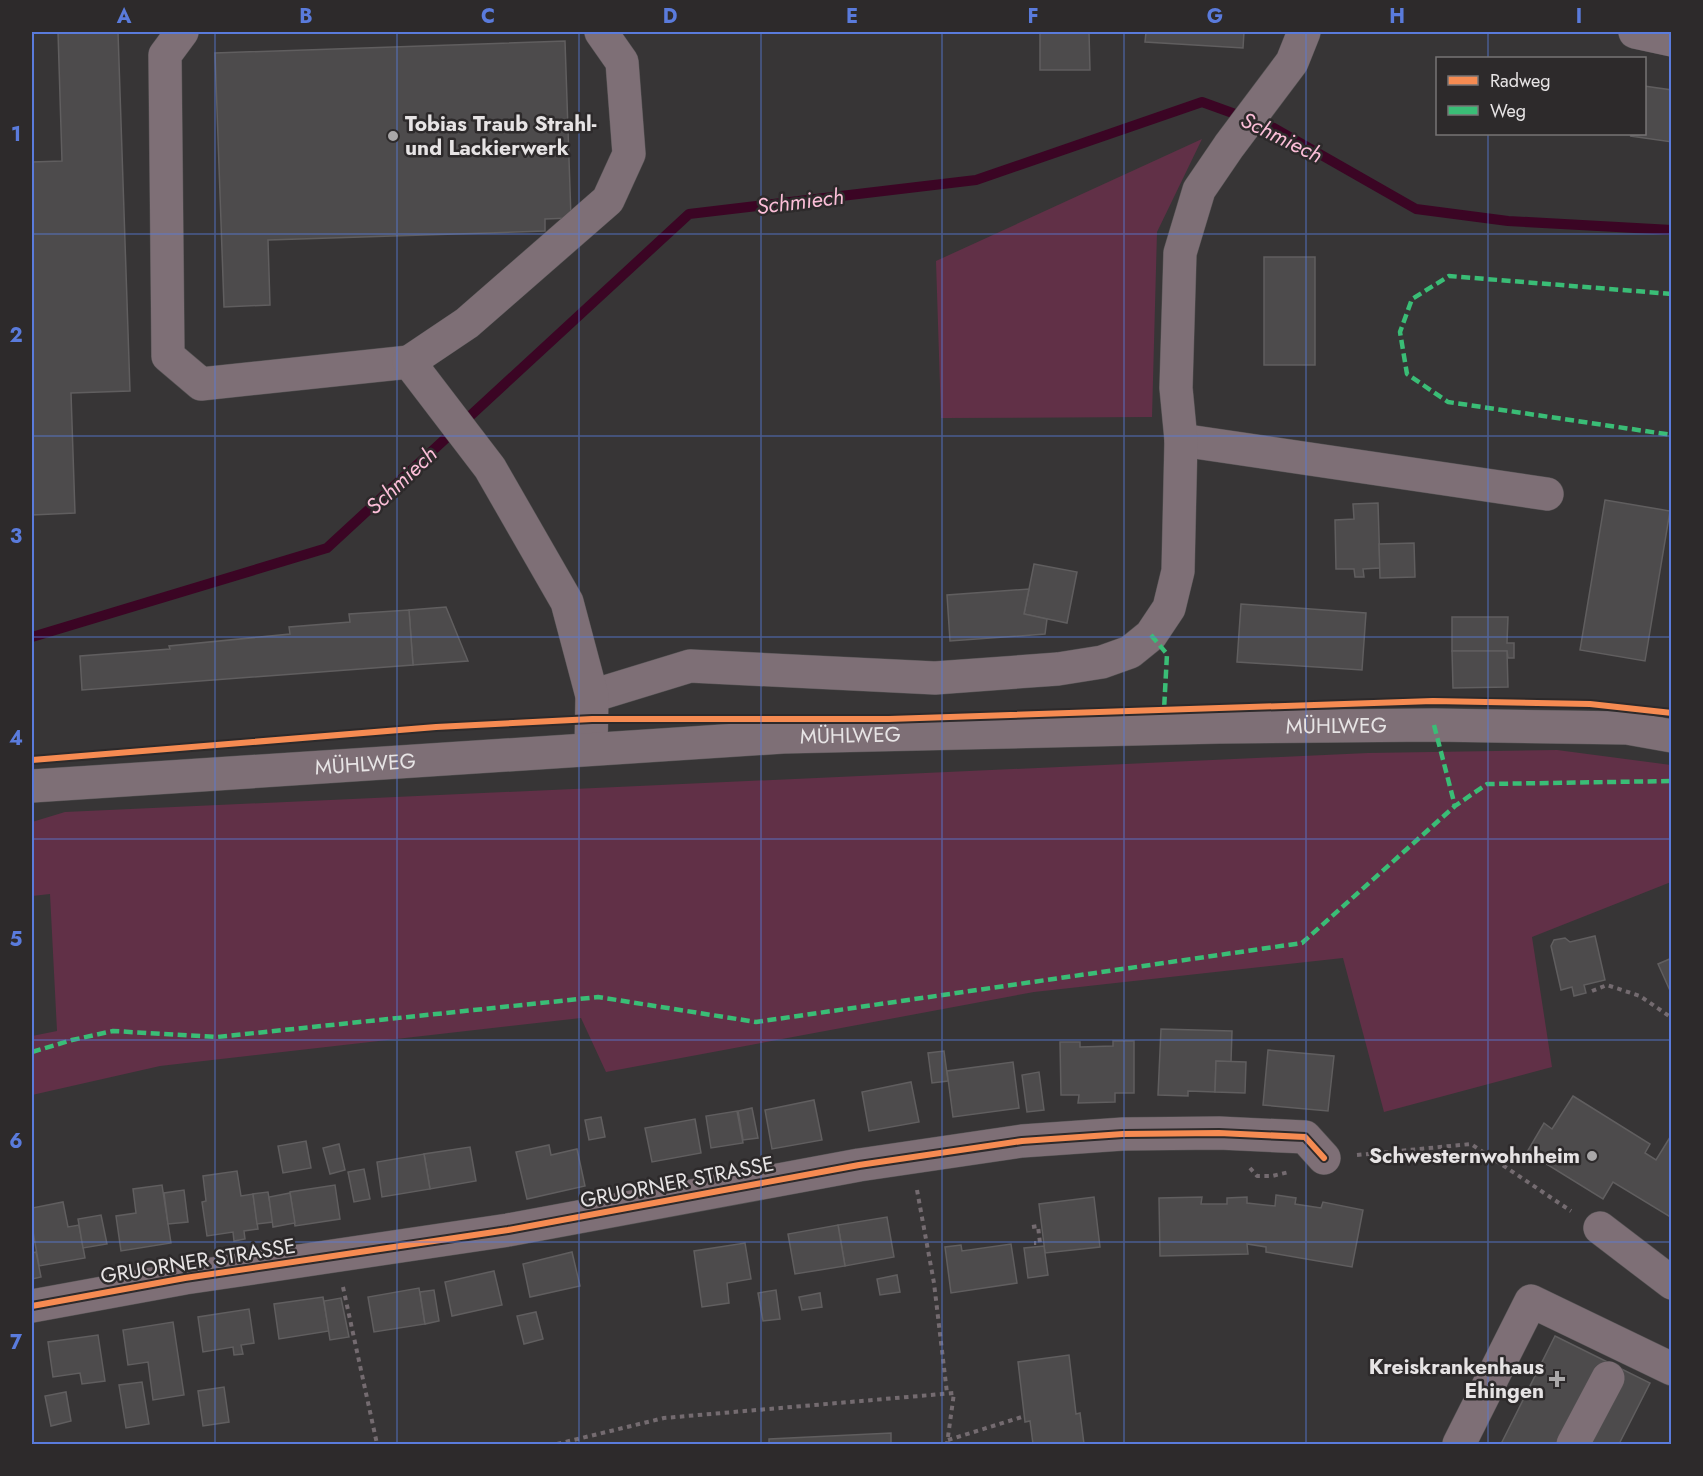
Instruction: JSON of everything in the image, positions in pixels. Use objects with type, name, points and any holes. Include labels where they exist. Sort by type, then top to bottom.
[{"type":"street","points":[[182,32],[165,55],[168,356],[201,384],[409,362],[467,323],[608,200],[629,154],[622,62],[602,32]]},
{"type":"street","points":[[592,696],[690,666],[935,678],[1058,669],[1102,662],[1130,652],[1151,635],[1169,608],[1178,571],[1181,440],[1176,388],[1180,253],[1200,190],[1229,146],[1293,62],[1304,32]]},
{"type":"street","points":[[1635,32],[1671,40]]},
{"type":"street","points":[[409,362],[490,468],[567,602],[592,696],[591,749]]},
{"type":"street","points":[[1181,440],[1547,494]]},
{"type":"street","name":"MÜHLWEG","points":[[32,786],[783,737],[1220,727],[1627,728],[1671,736]]},
{"type":"street","name":"GRUORNER STRASSE","points":[[32,1306],[349,1253],[544,1224],[910,1157],[1041,1139],[1122,1134],[1219,1133],[1305,1137],[1324,1158]]},
{"type":"street","points":[[1600,1228],[1671,1282]]},
{"type":"street","points":[[1459,1444],[1531,1300],[1671,1369]]},
{"type":"street","points":[[1573,1444],[1608,1378]]},
{"type":"path","points":[[1592,991],[1607,985],[1640,996],[1671,1018]]},
{"type":"path","points":[[1324,1158],[1471,1144],[1600,1228]]},
{"type":"path","points":[[910,1157],[934,1283],[947,1393]]},
{"type":"path","points":[[1032,1227],[1038,1226],[1041,1235],[1040,1243],[1034,1243]]},
{"type":"path","points":[[349,1253],[354,1274],[341,1276],[376,1444]]},
{"type":"path","points":[[557,1444],[664,1418],[947,1393],[954,1393],[948,1442],[1025,1416]]},
{"type":"shaded area","points":[[1202,139],[1157,232],[1152,417],[941,418],[936,261]]},
{"type":"shaded area","points":[[1557,750],[1671,765],[1671,882],[1532,937],[1552,1067],[1384,1112],[1343,958],[1034,992],[606,1072],[581,1018],[160,1066],[32,1095],[32,1036],[57,1031],[50,894],[32,896],[32,822],[65,812],[1368,753]]},
{"type":"building","points":[[58,32],[118,32],[130,391],[71,393],[75,513],[32,515],[32,162],[62,161]]},
{"type":"building","points":[[1040,32],[1089,32],[1090,70],[1040,70]]},
{"type":"building","points":[[1146,32],[1244,32],[1243,48],[1145,42]]},
{"type":"building","name":"Tobias Traub Strahl- und Lackierwerk","points":[[565,41],[571,218],[545,219],[545,231],[268,240],[270,305],[224,307],[215,53]]},
{"type":"building","points":[[1646,86],[1672,90],[1672,142],[1630,136],[1646,135]]},
{"type":"building","points":[[1264,257],[1315,257],[1315,365],[1264,365]]},
{"type":"building","points":[[1605,500],[1670,511],[1645,661],[1580,650]]},
{"type":"building","points":[[1378,503],[1380,568],[1363,569],[1364,577],[1355,577],[1354,569],[1336,569],[1335,520],[1354,519],[1353,504]]},
{"type":"building","points":[[1414,543],[1415,577],[1380,578],[1379,544]]},
{"type":"building","points":[[1034,564],[1077,572],[1067,623],[1024,614]]},
{"type":"building","points":[[1029,589],[1024,614],[1047,619],[1045,634],[950,641],[947,595]]},
{"type":"building","points":[[1241,604],[1366,613],[1362,670],[1237,662]]},
{"type":"building","points":[[446,607],[468,661],[413,665],[409,610]]},
{"type":"building","points":[[409,610],[413,665],[82,690],[80,656],[170,649],[169,646],[290,634],[289,627],[350,622],[349,614]]},
{"type":"building","points":[[1452,617],[1508,617],[1507,643],[1514,643],[1514,658],[1508,658],[1507,651],[1452,651]]},
{"type":"building","points":[[1452,651],[1507,651],[1508,687],[1453,688]]},
{"type":"building","points":[[1595,936],[1605,980],[1584,985],[1586,993],[1574,996],[1572,987],[1561,990],[1551,946],[1554,940],[1565,938],[1570,942]]},
{"type":"building","points":[[1672,958],[1672,995],[1658,964]]},
{"type":"building","points":[[1161,1029],[1232,1031],[1231,1062],[1216,1061],[1215,1092],[1188,1091],[1188,1096],[1158,1095]]},
{"type":"building","points":[[1113,1041],[1134,1041],[1134,1093],[1115,1093],[1115,1102],[1078,1103],[1079,1095],[1061,1095],[1060,1042],[1080,1042],[1080,1047],[1113,1046]]},
{"type":"building","points":[[1268,1050],[1334,1056],[1328,1111],[1263,1105]]},
{"type":"building","points":[[944,1051],[948,1081],[932,1083],[928,1053]]},
{"type":"building","points":[[1216,1061],[1246,1062],[1245,1093],[1215,1092]]},
{"type":"building","points":[[1013,1062],[1019,1108],[953,1117],[947,1071]]},
{"type":"building","points":[[1039,1072],[1044,1110],[1027,1112],[1022,1075]]},
{"type":"building","points":[[911,1082],[919,1122],[869,1131],[862,1092]]},
{"type":"building","name":"Schwesternwohnheim","points":[[1573,1096],[1650,1144],[1645,1153],[1656,1160],[1672,1134],[1672,1218],[1613,1182],[1603,1199],[1527,1152],[1544,1123],[1552,1129]]},
{"type":"building","points":[[814,1100],[822,1140],[772,1149],[765,1110]]},
{"type":"building","points":[[752,1108],[758,1138],[743,1140],[738,1111]]},
{"type":"building","points":[[737,1111],[743,1143],[711,1148],[706,1116]]},
{"type":"building","points":[[601,1117],[605,1137],[589,1140],[585,1120]]},
{"type":"building","points":[[695,1119],[701,1153],[652,1162],[645,1128]]},
{"type":"building","points":[[306,1141],[311,1168],[283,1173],[278,1146]]},
{"type":"building","points":[[339,1144],[345,1170],[330,1174],[323,1148]]},
{"type":"building","points":[[549,1145],[551,1155],[577,1149],[585,1186],[527,1199],[516,1152]]},
{"type":"building","points":[[470,1147],[476,1181],[430,1189],[424,1154]]},
{"type":"building","points":[[424,1154],[430,1189],[382,1197],[377,1162]]},
{"type":"building","points":[[364,1169],[370,1199],[354,1202],[348,1172]]},
{"type":"building","points":[[237,1171],[241,1196],[253,1194],[258,1229],[244,1231],[245,1239],[234,1241],[233,1232],[207,1236],[202,1202],[206,1201],[203,1176]]},
{"type":"building","points":[[162,1185],[171,1243],[121,1251],[116,1216],[136,1213],[133,1189]]},
{"type":"building","points":[[335,1185],[340,1219],[295,1226],[290,1192]]},
{"type":"building","points":[[184,1190],[188,1222],[168,1224],[164,1193]]},
{"type":"building","points":[[268,1192],[273,1222],[257,1224],[253,1194]]},
{"type":"building","points":[[290,1193],[295,1223],[273,1227],[269,1197]]},
{"type":"building","points":[[1276,1195],[1296,1198],[1295,1204],[1321,1208],[1323,1202],[1363,1210],[1352,1267],[1266,1252],[1266,1247],[1247,1244],[1248,1254],[1160,1256],[1159,1198],[1202,1197],[1201,1204],[1227,1204],[1227,1198],[1247,1197],[1247,1203],[1275,1206]]},
{"type":"building","points":[[1094,1197],[1100,1247],[1045,1253],[1039,1204]]},
{"type":"building","points":[[63,1202],[68,1227],[79,1225],[85,1258],[39,1266],[32,1226],[32,1208]]},
{"type":"building","points":[[101,1215],[107,1244],[83,1248],[78,1219]]},
{"type":"building","points":[[887,1217],[894,1257],[845,1266],[838,1225]]},
{"type":"building","points":[[838,1225],[845,1266],[795,1274],[788,1234]]},
{"type":"building","points":[[745,1243],[751,1279],[727,1283],[729,1303],[702,1307],[694,1251]]},
{"type":"building","points":[[1011,1244],[1017,1283],[951,1293],[945,1247],[961,1245],[962,1251]]},
{"type":"building","points":[[1044,1246],[1048,1275],[1028,1278],[1024,1248]]},
{"type":"building","points":[[36,1252],[41,1277],[32,1279],[32,1253]]},
{"type":"building","points":[[572,1252],[580,1286],[530,1297],[523,1264]]},
{"type":"building","points":[[494,1271],[502,1305],[452,1316],[445,1282]]},
{"type":"building","points":[[897,1275],[900,1292],[880,1295],[877,1279]]},
{"type":"building","points":[[419,1288],[425,1324],[374,1332],[368,1297]]},
{"type":"building","points":[[434,1290],[439,1321],[425,1324],[420,1292]]},
{"type":"building","points":[[776,1290],[780,1319],[763,1321],[758,1293]]},
{"type":"building","points":[[820,1293],[822,1307],[802,1310],[799,1297]]},
{"type":"building","points":[[323,1297],[329,1331],[279,1339],[274,1304]]},
{"type":"building","points":[[341,1298],[349,1337],[330,1340],[324,1301]]},
{"type":"building","points":[[249,1309],[254,1343],[241,1345],[243,1354],[234,1355],[233,1347],[203,1352],[198,1317]]},
{"type":"building","points":[[536,1312],[543,1339],[524,1344],[517,1316]]},
{"type":"building","points":[[173,1322],[184,1395],[153,1400],[148,1362],[128,1365],[123,1330]]},
{"type":"building","points":[[98,1335],[105,1381],[82,1384],[80,1373],[53,1377],[48,1342]]},
{"type":"building","points":[[1555,1336],[1650,1383],[1619,1444],[1501,1444]]},
{"type":"building","points":[[1069,1355],[1076,1414],[1080,1413],[1084,1444],[1033,1444],[1030,1421],[1025,1422],[1018,1362]]},
{"type":"building","points":[[142,1382],[149,1424],[126,1428],[119,1385]]},
{"type":"building","points":[[224,1387],[229,1422],[203,1426],[198,1391]]},
{"type":"building","points":[[66,1392],[71,1421],[51,1426],[45,1396]]},
{"type":"building","points":[[891,1433],[891,1444],[769,1444],[769,1439]]},
{"type":"waterway","name":"Schmiech","points":[[32,637],[327,548],[689,214],[976,180],[1202,102],[1274,128],[1416,209],[1508,221],[1672,230]]},
{"type":"marked path","points":[[1672,294],[1449,276],[1412,299],[1400,332],[1407,374],[1448,402],[1672,435]]},
{"type":"marked path","points":[[1151,635],[1167,654],[1164,710]]},
{"type":"marked path","points":[[1434,725],[1455,806]]},
{"type":"marked path","points":[[32,1052],[113,1031],[217,1037],[598,997],[756,1022],[1302,943],[1455,806],[1487,784],[1672,781]]},
{"type":"cycle path","points":[[32,760],[436,727],[592,719],[889,719],[1433,701],[1590,704],[1672,713]]},
{"type":"cycle path","points":[[32,1306],[185,1278],[508,1230],[859,1165],[1022,1141],[1123,1134],[1219,1133],[1305,1137],[1324,1158]]},
{"type":"place","name":"Tobias Traub Strahl- und Lackierwerk","points":[[393,136]]},
{"type":"place","name":"Schwesternwohnheim","points":[[1592,1156]]},
{"type":"place","name":"Kreiskrankenhaus Ehingen","points":[[1557,1379]]}]
